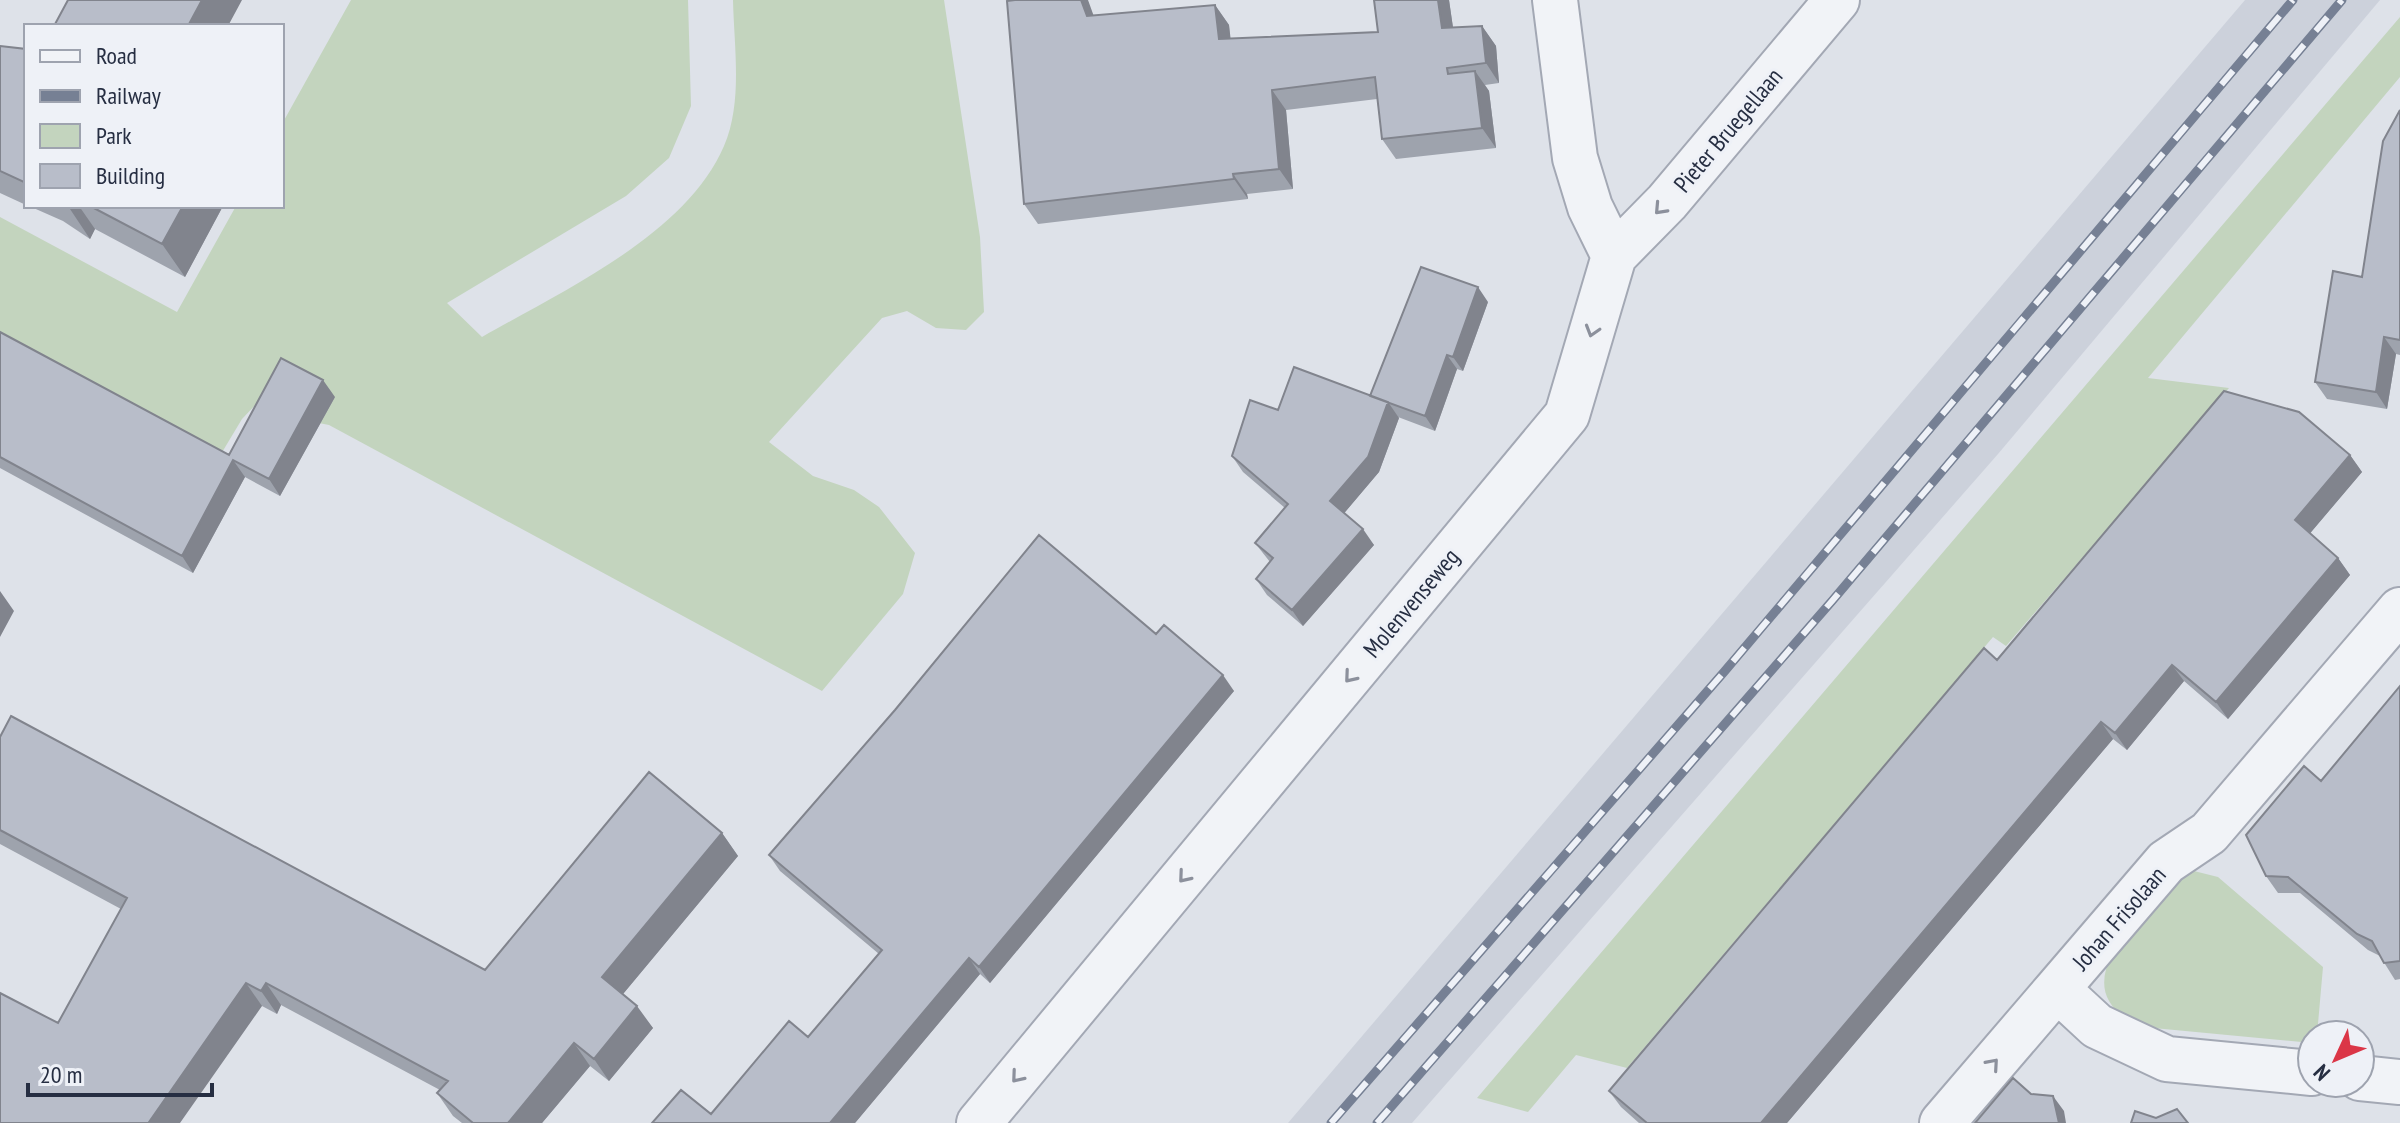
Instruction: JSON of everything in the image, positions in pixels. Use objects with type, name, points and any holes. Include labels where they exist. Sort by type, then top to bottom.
[{"type":"street","points":[[1555,0],[1575,158],[1590,207],[1614,256]]},
{"type":"street","name":"Pieter Bruegellaan","points":[[1614,256],[1667,202],[1837,0]]},
{"type":"street","name":"Molenvenseweg","points":[[979,1123],[1567,415],[1614,256]]},
{"type":"street","name":"Johan Frisolaan","points":[[2296,1071],[2167,1059],[2097,1026],[2057,989],[2166,862],[2209,833],[2400,610]]},
{"type":"street","points":[[1942,1123],[2057,989]]},
{"type":"street","points":[[2376,1080],[2400,1082]]},
{"type":"shaded area","points":[[2245,0],[2380,0],[1998,454],[1412,1123],[1288,1123]]},
{"type":"green space","points":[[351,0],[688,0],[691,106],[669,158],[626,196],[447,303],[482,337],[619,258],[681,207],[706,178],[724,146],[734,111],[733,0],[944,0],[980,237],[984,312],[966,330],[936,328],[907,311],[882,318],[769,442],[813,476],[854,490],[879,507],[915,553],[903,594],[822,691],[329,425],[314,422],[278,381],[242,419],[215,464],[0,339],[0,217],[177,312],[235,208],[284,208],[284,120]]},
{"type":"green space","points":[[2400,17],[2400,77],[2148,378],[2229,388],[2006,646],[1993,637],[1627,1068],[1576,1055],[1528,1112],[1477,1098]]},
{"type":"green space","points":[[2190,870],[2218,877],[2323,967],[2318,1019],[2296,1019],[2296,1041],[2143,1027],[2117,1011],[2106,993],[2105,973],[2113,953],[2177,874]]},
{"type":"building","points":[[68,0],[202,0],[189,24],[55,24]]},
{"type":"building","points":[[1081,0],[1087,16],[1215,5],[1219,39],[1378,32],[1374,0],[1438,0],[1442,28],[1482,26],[1486,63],[1447,68],[1448,74],[1475,71],[1482,128],[1382,139],[1375,77],[1272,90],[1279,169],[1233,174],[1234,179],[1024,204],[1007,1]]},
{"type":"building","points":[[0,46],[24,49],[24,182],[0,171]]},
{"type":"building","points":[[2400,110],[2400,340],[2384,337],[2376,392],[2315,382],[2333,271],[2362,277],[2383,141]]},
{"type":"building","points":[[94,208],[182,208],[162,244]]},
{"type":"building","points":[[1421,267],[1478,287],[1453,357],[1447,355],[1425,416],[1370,396]]},
{"type":"building","points":[[0,332],[229,455],[281,358],[323,380],[269,479],[233,460],[182,556],[0,457]]},
{"type":"building","points":[[1294,367],[1388,402],[1368,457],[1330,501],[1363,529],[1292,610],[1256,579],[1273,558],[1255,543],[1288,504],[1232,456],[1250,400],[1278,410]]},
{"type":"building","points":[[2224,391],[2299,412],[2350,455],[2295,520],[2338,558],[2216,702],[2172,665],[2115,733],[2101,722],[1761,1123],[1647,1123],[1609,1091],[1984,648],[1997,660]]},
{"type":"building","points":[[1039,535],[1156,634],[1164,625],[1223,675],[979,967],[969,958],[830,1123],[652,1123],[681,1090],[711,1114],[789,1021],[808,1037],[882,950],[769,855],[895,710]]},
{"type":"building","points":[[2400,686],[2400,961],[2384,963],[2372,941],[2357,934],[2288,877],[2266,876],[2246,835],[2304,766],[2321,781]]},
{"type":"building","points":[[11,716],[485,970],[649,772],[722,833],[602,977],[637,1006],[594,1059],[574,1043],[508,1123],[473,1123],[437,1093],[448,1081],[266,983],[261,991],[246,983],[151,1123],[0,1123],[0,993],[58,1023],[127,898],[0,830],[0,737]]},
{"type":"building","points":[[2013,1078],[2031,1094],[2053,1096],[2059,1123],[1975,1123]]},
{"type":"building","points":[[2177,1109],[2188,1123],[2131,1123],[2135,1111],[2156,1118]]},
{"type":"railway","points":[[1331,1123],[1724,672],[2293,0]]},
{"type":"railway","points":[[1377,1123],[1832,601],[2342,0]]}]
